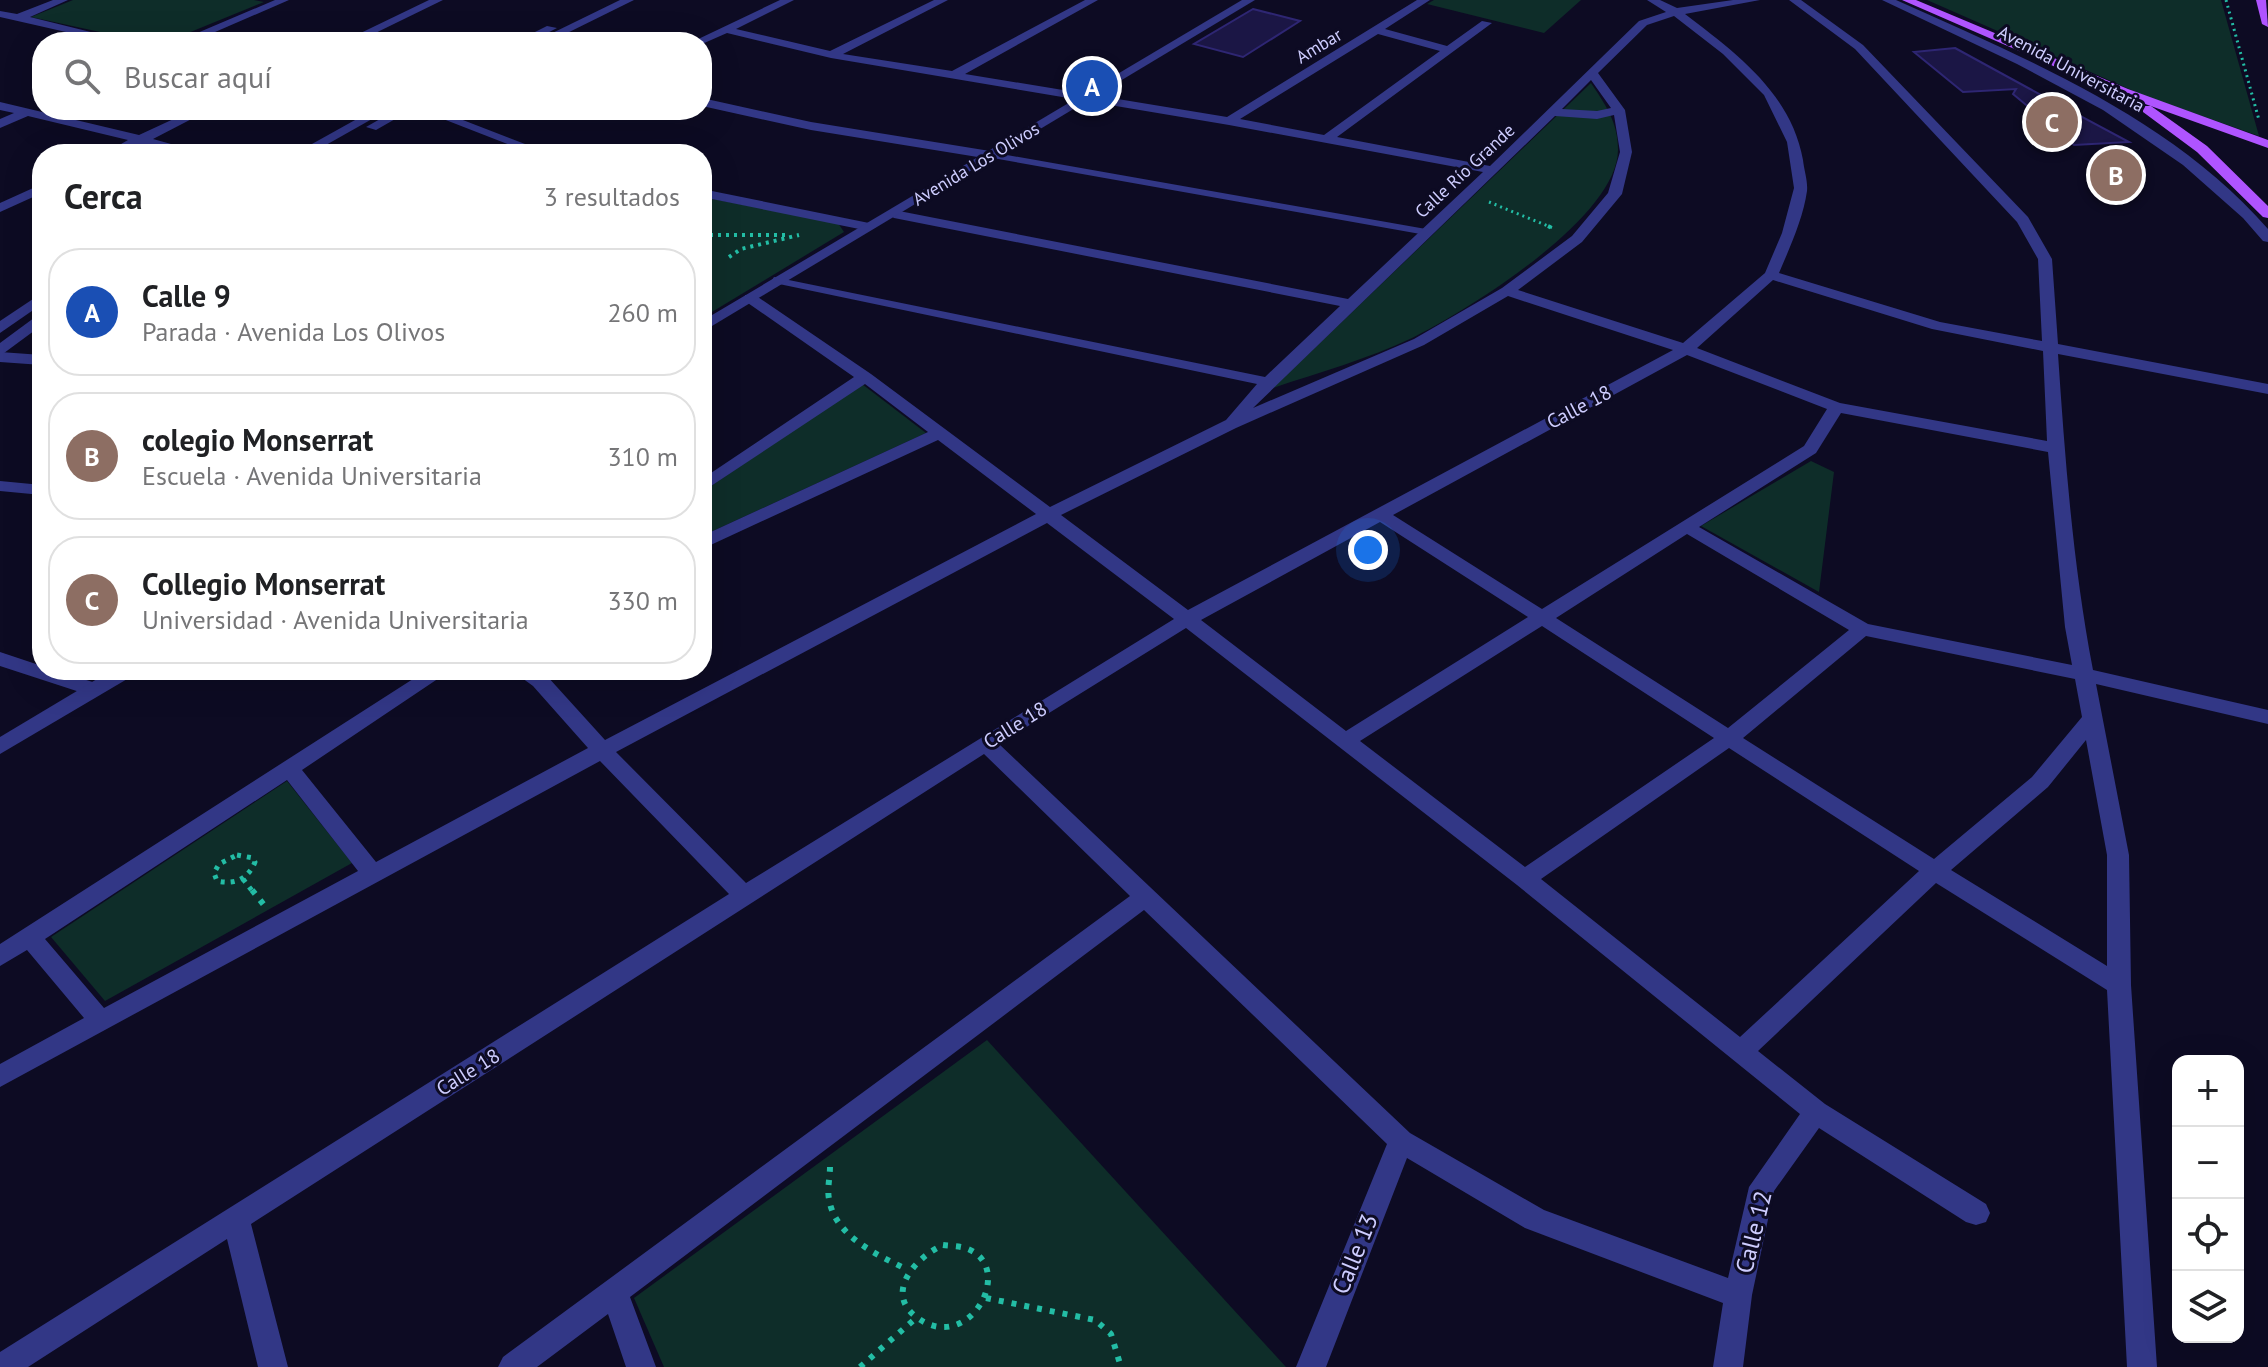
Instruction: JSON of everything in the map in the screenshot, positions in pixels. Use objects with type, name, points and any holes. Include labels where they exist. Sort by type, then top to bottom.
[{"type":"main road","name":"Avenida Universitaria","points":[[1907,0],[2124,92],[2268,144]]},
{"type":"main road","points":[[2261,0],[2268,24]]},
{"type":"main road","points":[[2003,52],[2017,47]]},
{"type":"main road","points":[[2124,92],[2202,149],[2266,212]]},
{"type":"main road","points":[[2223,193],[2266,212]]},
{"type":"street","points":[[18,18],[63,0]]},
{"type":"street","points":[[369,32],[438,0]]},
{"type":"street","points":[[542,32],[609,0]]},
{"type":"street","points":[[561,32],[629,0]]},
{"type":"street","points":[[712,35],[789,0]]},
{"type":"street","points":[[831,55],[943,0]]},
{"type":"street","points":[[954,75],[1093,0]]},
{"type":"street","name":"Avenida Los Olivos","points":[[712,321],[1250,0]]},
{"type":"street","name":"Ambar","points":[[1229,121],[1425,0]]},
{"type":"street","name":"Calle 18","points":[[2,1367],[985,743],[1187,619],[1686,349],[1771,275],[1789,233],[1801,188],[1793,142],[1769,93],[1727,52],[1676,12],[1652,0]]},
{"type":"street","name":"Calle Río Grande","points":[[1230,424],[1268,382],[1554,112],[1643,23],[1676,12],[1755,0]]},
{"type":"street","points":[[1794,0],[1859,47],[2023,220],[2045,259],[2056,448],[2075,627],[2118,855],[2119,985],[2142,1367]]},
{"type":"street","name":"Avenida Universitaria","points":[[1887,0],[2003,52],[2115,111],[2190,162],[2268,238]]},
{"type":"street","points":[[205,32],[277,1]]},
{"type":"street","points":[[0,14],[80,32]]},
{"type":"street","points":[[1326,139],[1486,23]]},
{"type":"street","points":[[724,29],[831,55],[1229,121],[1493,170]]},
{"type":"street","points":[[1379,31],[1449,50]]},
{"type":"street","points":[[0,1076],[602,750],[1046,516],[1230,424],[1419,342],[1507,291],[1577,239],[1615,194],[1626,152],[1619,110],[1593,74]]},
{"type":"street","points":[[712,104],[811,126],[990,155]]},
{"type":"street","points":[[0,106],[32,113]]},
{"type":"street","points":[[1554,112],[1589,115],[1619,110]]},
{"type":"street","points":[[0,124],[27,112]]},
{"type":"street","points":[[59,120],[157,144]]},
{"type":"street","points":[[131,144],[182,120]]},
{"type":"street","points":[[319,144],[363,120]]},
{"type":"street","points":[[342,144],[386,120]]},
{"type":"street","points":[[453,120],[516,144]]},
{"type":"street","points":[[0,208],[32,193]]},
{"type":"street","points":[[712,195],[869,227]]},
{"type":"street","points":[[894,214],[1353,304]]},
{"type":"street","points":[[1771,275],[1937,326],[2268,389]]},
{"type":"street","points":[[779,280],[1268,382]]},
{"type":"street","points":[[1507,291],[1686,349],[1836,407],[2056,448]]},
{"type":"street","points":[[750,298],[865,377],[1187,619],[1525,879],[1816,1112],[1976,1213]]},
{"type":"street","points":[[0,328],[32,304]]},
{"type":"street","points":[[0,351],[32,325]]},
{"type":"street","points":[[0,357],[32,359]]},
{"type":"street","points":[[712,480],[865,377]]},
{"type":"street","points":[[1344,742],[1541,615],[1810,449],[1836,407]]},
{"type":"street","points":[[712,538],[940,433]]},
{"type":"street","points":[[0,486],[32,489]]},
{"type":"street","points":[[1378,513],[1541,615],[1933,872],[2119,985]]},
{"type":"street","points":[[1687,527],[1862,629],[2083,674],[2268,717]]},
{"type":"street","points":[[1525,879],[1729,738],[1862,629]]},
{"type":"street","points":[[0,659],[32,669]]},
{"type":"street","points":[[64,680],[95,690]]},
{"type":"street","points":[[0,747],[111,680]]},
{"type":"street","points":[[0,956],[425,680]]},
{"type":"street","points":[[538,680],[745,896]]},
{"type":"street","points":[[1740,1052],[1933,872],[2040,782],[2092,718]]},
{"type":"street","points":[[985,743],[1401,1141],[1535,1219],[1738,1295]]},
{"type":"street","points":[[289,768],[373,874]]},
{"type":"street","points":[[513,1367],[1146,896]]},
{"type":"street","points":[[30,937],[101,1021]]},
{"type":"street","name":"Calle 12","points":[[1728,1367],[1738,1295],[1762,1187],[1816,1112]]},
{"type":"street","name":"Calle 13","points":[[1311,1367],[1401,1141]]},
{"type":"street","points":[[236,1219],[273,1367]]},
{"type":"street","points":[[614,1292],[641,1367]]},
{"type":"lane","points":[[990,155],[1426,232]]},
{"type":"path","points":[[2226,0],[2259,121]]},
{"type":"path","points":[[1468,193],[1577,239]]},
{"type":"path","points":[[729,257],[741,249],[807,233]]},
{"type":"path","points":[[712,235],[796,236]]},
{"type":"path","points":[[237,855],[249,855],[255,862],[251,872],[233,883],[217,881],[216,869],[237,855]]},
{"type":"path","points":[[830,1163],[829,1200],[838,1224],[874,1254],[908,1270]]},
{"type":"path","points":[[958,1245],[971,1250],[987,1270],[989,1285],[986,1298],[979,1310],[955,1325],[927,1325],[907,1308],[903,1295],[908,1270],[929,1250],[958,1245]]},
{"type":"path","points":[[986,1298],[1095,1320],[1111,1334],[1121,1367]]},
{"type":"path","points":[[860,1367],[916,1318]]},
{"type":"green space","points":[[73,0],[264,2],[190,32],[100,32],[31,17]]},
{"type":"green space","points":[[1434,0],[1581,0],[1544,33],[1427,4]]},
{"type":"green space","points":[[1927,0],[2221,0],[2259,136],[2145,96]]},
{"type":"green space","points":[[1591,83],[1613,122],[1618,149],[1612,176],[1594,203],[1568,232],[1502,284],[1437,325],[1378,352],[1273,388]]},
{"type":"green space","points":[[712,199],[838,223],[844,232],[712,312]]},
{"type":"green space","points":[[862,384],[926,433],[712,531],[712,485]]},
{"type":"green space","points":[[1811,461],[1834,472],[1819,592],[1701,526]]},
{"type":"green space","points":[[287,781],[352,863],[105,1001],[51,937]]},
{"type":"green space","points":[[987,1040],[1286,1367],[664,1367],[634,1298]]},
{"type":"building","points":[[1253,9],[1300,21],[1243,57],[1194,44]]},
{"type":"building","points":[[1955,48],[2129,142],[2074,145],[2013,94],[2016,89],[1963,92],[1914,52]]},
{"type":"place","name":"Calle 9","points":[[1092,86]]},
{"type":"place","name":"Collegio Monserrat","points":[[2052,122]]},
{"type":"place","name":"colegio Monserrat","points":[[2116,175]]}]
